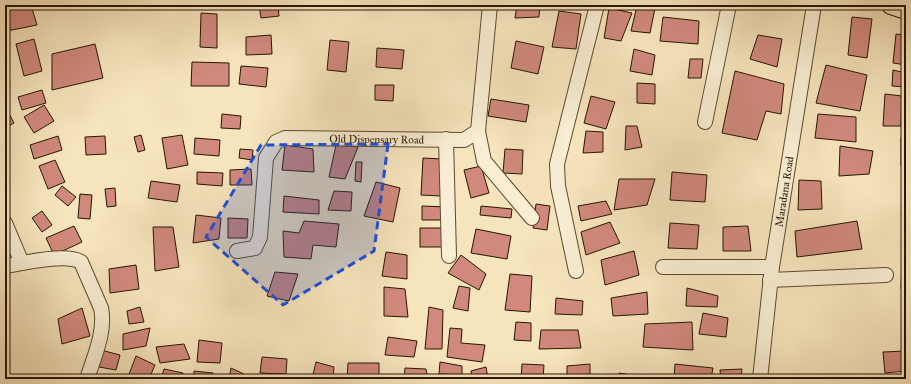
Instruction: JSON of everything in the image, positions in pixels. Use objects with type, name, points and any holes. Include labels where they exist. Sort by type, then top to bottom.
[{"type":"main road","points":[[891,5],[906,10]]},
{"type":"street","points":[[490,5],[478,131],[484,161],[532,218]]},
{"type":"street","points":[[576,271],[558,186],[557,164],[597,5]]},
{"type":"street","points":[[705,122],[729,5]]},
{"type":"street","name":"Maradana Road","points":[[760,379],[771,274],[814,5]]},
{"type":"street","name":"Old Dispensary Road","points":[[237,251],[255,248],[260,238],[266,158],[276,142],[285,138],[464,140],[478,131]]},
{"type":"street","points":[[446,140],[449,256]]},
{"type":"street","points":[[5,223],[22,263]]},
{"type":"street","points":[[5,266],[75,258],[84,267],[103,316],[100,340],[87,379]]},
{"type":"street","points":[[663,267],[771,274],[886,275]]},
{"type":"highlighted area","points":[[388,144],[374,251],[283,305],[206,237],[261,145]]},
{"type":"building","points":[[19,5],[31,5],[37,25],[7,31],[5,8]]},
{"type":"building","points":[[259,5],[278,5],[279,16],[261,18]]},
{"type":"building","points":[[517,5],[540,5],[539,17],[515,18]]},
{"type":"building","points":[[671,5],[692,5],[692,8],[670,7]]},
{"type":"building","points":[[637,6],[655,8],[650,33],[631,31]]},
{"type":"building","points":[[609,8],[632,13],[621,41],[604,38]]},
{"type":"building","points":[[559,11],[581,14],[576,49],[552,47]]},
{"type":"building","points":[[201,13],[217,14],[217,48],[200,47]]},
{"type":"building","points":[[663,17],[699,21],[698,44],[660,41]]},
{"type":"building","points":[[852,17],[872,19],[867,58],[848,55]]},
{"type":"building","points":[[896,34],[906,35],[906,65],[893,63]]},
{"type":"building","points":[[271,35],[272,54],[246,55],[246,37]]},
{"type":"building","points":[[758,35],[782,39],[777,67],[750,59]]},
{"type":"building","points":[[34,39],[42,71],[24,76],[16,44]]},
{"type":"building","points":[[330,40],[349,42],[346,72],[327,70]]},
{"type":"building","points":[[516,41],[544,47],[538,74],[511,68]]},
{"type":"building","points":[[95,44],[103,78],[52,90],[52,54]]},
{"type":"building","points":[[377,48],[404,50],[402,69],[376,67]]},
{"type":"building","points":[[634,49],[655,55],[652,75],[630,71]]},
{"type":"building","points":[[690,59],[703,59],[701,78],[688,78]]},
{"type":"building","points":[[192,62],[229,63],[229,86],[191,86]]},
{"type":"building","points":[[826,65],[867,75],[860,111],[816,103]]},
{"type":"building","points":[[241,66],[268,68],[266,87],[239,84]]},
{"type":"building","points":[[893,70],[906,73],[906,87],[892,86]]},
{"type":"building","points":[[735,71],[784,84],[781,114],[766,111],[757,140],[722,133]]},
{"type":"building","points":[[637,83],[655,84],[655,104],[637,103]]},
{"type":"building","points":[[375,85],[394,85],[393,101],[375,100]]},
{"type":"building","points":[[42,90],[46,103],[22,110],[18,97]]},
{"type":"building","points":[[885,94],[902,96],[901,126],[883,126]]},
{"type":"building","points":[[591,96],[615,102],[606,129],[584,123]]},
{"type":"building","points":[[491,99],[529,105],[526,122],[488,116]]},
{"type":"building","points":[[44,105],[54,121],[34,133],[24,117]]},
{"type":"building","points":[[5,106],[14,123],[5,128]]},
{"type":"building","points":[[222,114],[241,116],[240,129],[221,128]]},
{"type":"building","points":[[818,114],[856,117],[856,142],[815,138]]},
{"type":"building","points":[[626,126],[637,126],[642,147],[625,150]]},
{"type":"building","points":[[586,131],[603,132],[603,152],[583,153]]},
{"type":"building","points":[[141,135],[145,150],[138,152],[134,137]]},
{"type":"building","points":[[182,135],[188,165],[167,169],[162,138]]},
{"type":"building","points":[[58,136],[62,150],[34,159],[30,145]]},
{"type":"building","points":[[105,136],[106,154],[86,155],[85,137]]},
{"type":"building","points":[[901,137],[906,137],[906,167],[901,166]]},
{"type":"building","points":[[195,138],[220,140],[219,156],[194,154]]},
{"type":"building","points":[[285,145],[313,149],[314,172],[282,170]]},
{"type":"building","points":[[336,145],[358,147],[345,179],[329,177]]},
{"type":"building","points":[[840,146],[873,151],[869,174],[839,176]]},
{"type":"building","points":[[240,149],[253,150],[252,160],[239,158]]},
{"type":"building","points":[[505,149],[523,150],[522,174],[503,173]]},
{"type":"building","points":[[423,158],[443,159],[441,196],[421,195]]},
{"type":"building","points":[[55,160],[65,182],[48,189],[39,166]]},
{"type":"building","points":[[356,162],[362,162],[361,182],[355,181]]},
{"type":"building","points":[[481,166],[489,193],[471,198],[464,170]]},
{"type":"building","points":[[251,169],[252,185],[230,185],[230,170]]},
{"type":"building","points":[[197,172],[223,173],[222,186],[197,184]]},
{"type":"building","points":[[672,172],[707,175],[705,202],[670,200]]},
{"type":"building","points":[[619,179],[655,179],[647,205],[614,210]]},
{"type":"building","points":[[799,180],[821,181],[822,209],[798,210]]},
{"type":"building","points":[[151,181],[180,185],[177,202],[148,198]]},
{"type":"building","points":[[376,182],[400,188],[393,222],[364,216]]},
{"type":"building","points":[[62,186],[76,197],[68,206],[55,195]]},
{"type":"building","points":[[115,188],[116,206],[107,207],[105,189]]},
{"type":"building","points":[[334,191],[352,192],[351,211],[328,210]]},
{"type":"building","points":[[80,194],[92,195],[90,219],[78,218]]},
{"type":"building","points":[[284,196],[319,200],[319,214],[283,212]]},
{"type":"building","points":[[606,201],[612,214],[581,221],[578,206]]},
{"type":"building","points":[[536,204],[550,206],[547,230],[533,228]]},
{"type":"building","points":[[422,206],[447,207],[447,220],[422,220]]},
{"type":"building","points":[[481,206],[512,209],[511,218],[480,215]]},
{"type":"building","points":[[42,211],[52,225],[42,232],[32,218]]},
{"type":"building","points":[[196,215],[221,218],[219,239],[193,243]]},
{"type":"building","points":[[228,218],[248,219],[247,238],[228,238]]},
{"type":"building","points":[[304,221],[339,224],[336,247],[313,245],[311,259],[284,257],[283,231],[299,233]]},
{"type":"building","points":[[857,221],[862,249],[797,257],[795,231]]},
{"type":"building","points":[[610,222],[620,243],[586,255],[581,232]]},
{"type":"building","points":[[670,223],[699,225],[697,249],[668,248]]},
{"type":"building","points":[[74,226],[82,242],[54,255],[46,238]]},
{"type":"building","points":[[748,226],[751,251],[723,251],[723,227]]},
{"type":"building","points":[[153,227],[173,227],[179,267],[155,271]]},
{"type":"building","points":[[420,228],[446,228],[446,247],[420,247]]},
{"type":"building","points":[[476,229],[511,236],[507,259],[471,253]]},
{"type":"building","points":[[634,251],[639,275],[605,285],[601,260]]},
{"type":"building","points":[[386,252],[407,255],[407,279],[382,276]]},
{"type":"building","points":[[461,255],[486,274],[479,290],[448,273]]},
{"type":"building","points":[[902,263],[906,263],[906,290],[901,289]]},
{"type":"building","points":[[136,265],[139,289],[110,293],[109,269]]},
{"type":"building","points":[[275,272],[298,274],[289,301],[267,296]]},
{"type":"building","points":[[510,274],[532,276],[530,312],[505,310]]},
{"type":"building","points":[[459,286],[470,288],[468,311],[453,308]]},
{"type":"building","points":[[384,287],[405,289],[408,317],[384,316]]},
{"type":"building","points":[[687,288],[718,296],[717,307],[686,306]]},
{"type":"building","points":[[647,292],[648,314],[613,316],[611,298]]},
{"type":"building","points":[[556,298],[583,301],[582,315],[555,314]]},
{"type":"building","points":[[140,307],[144,322],[129,324],[127,311]]},
{"type":"building","points":[[429,307],[443,310],[442,349],[425,349]]},
{"type":"building","points":[[82,308],[90,336],[62,344],[58,319]]},
{"type":"building","points":[[703,313],[728,318],[726,337],[699,334]]},
{"type":"building","points":[[516,322],[531,323],[531,341],[514,340]]},
{"type":"building","points":[[692,322],[693,350],[643,347],[645,324]]},
{"type":"building","points":[[150,328],[146,346],[123,350],[123,334]]},
{"type":"building","points":[[450,328],[462,329],[461,343],[485,345],[482,362],[447,357]]},
{"type":"building","points":[[541,330],[578,330],[581,348],[539,349]]},
{"type":"building","points":[[388,337],[417,341],[414,357],[385,355]]},
{"type":"building","points":[[199,340],[222,343],[220,363],[197,362]]},
{"type":"building","points":[[184,344],[190,359],[160,363],[156,347]]},
{"type":"building","points":[[101,350],[120,355],[116,370],[99,367]]},
{"type":"building","points":[[906,351],[906,371],[885,373],[883,352]]},
{"type":"building","points":[[136,356],[155,365],[149,379],[128,377]]},
{"type":"building","points":[[262,357],[287,359],[286,374],[260,373]]},
{"type":"building","points":[[316,362],[334,367],[333,379],[312,379]]},
{"type":"building","points":[[440,362],[462,366],[462,375],[439,374]]},
{"type":"building","points":[[348,363],[379,363],[379,379],[347,379]]},
{"type":"building","points":[[522,364],[544,365],[543,379],[521,379]]},
{"type":"building","points":[[590,364],[590,379],[567,379],[567,366]]},
{"type":"building","points":[[675,364],[713,368],[711,379],[674,379]]},
{"type":"building","points":[[486,367],[488,379],[472,379],[471,371]]},
{"type":"building","points":[[231,368],[244,374],[243,379],[229,379]]},
{"type":"building","points":[[405,368],[426,369],[428,379],[404,379]]},
{"type":"building","points":[[164,369],[183,373],[182,379],[161,379]]},
{"type":"building","points":[[742,369],[741,379],[721,379],[720,370]]},
{"type":"building","points":[[194,371],[213,373],[213,379],[194,379]]},
{"type":"building","points":[[619,373],[657,379],[619,379]]}]
